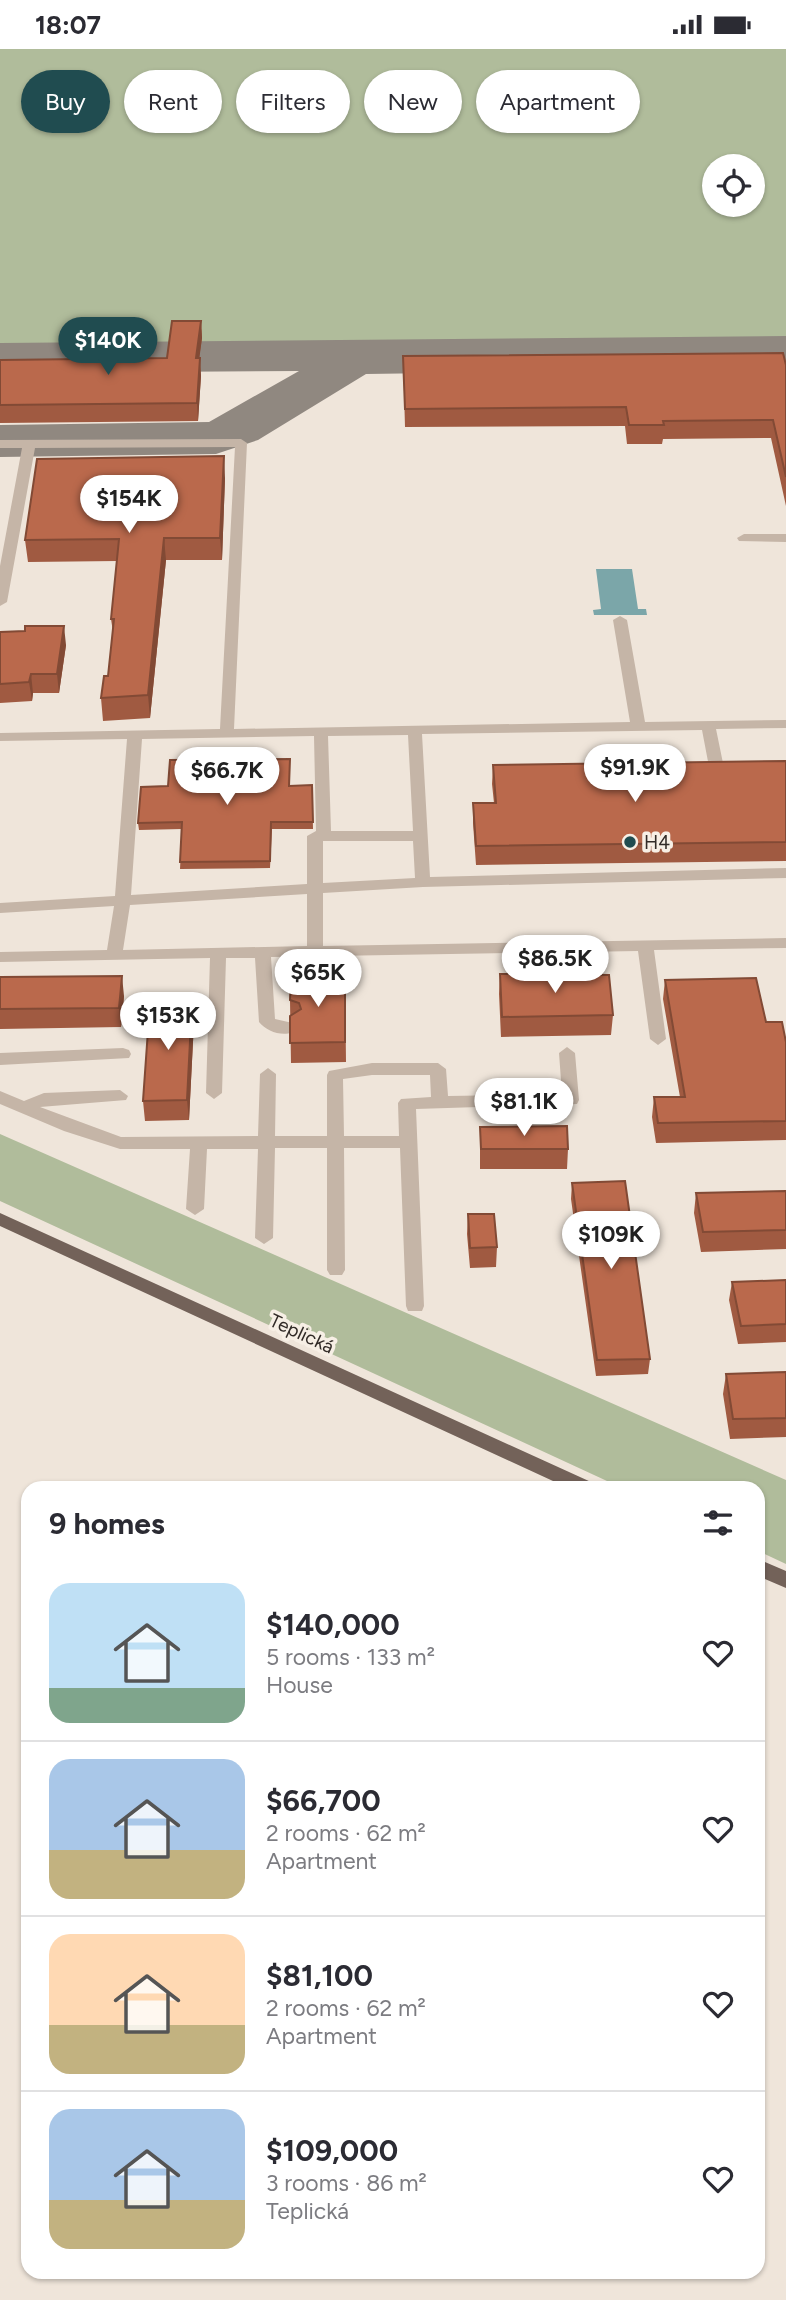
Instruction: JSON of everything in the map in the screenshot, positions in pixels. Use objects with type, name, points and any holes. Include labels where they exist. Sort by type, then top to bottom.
[{"type":"main road","name":"Teplická","points":[[0,1219],[571,1481]]},
{"type":"main road","points":[[765,1570],[786,1580]]},
{"type":"lane","points":[[0,444],[241,443],[227,732]]},
{"type":"lane","points":[[0,602],[29,444]]},
{"type":"lane","points":[[744,538],[786,538]]},
{"type":"lane","points":[[620,620],[638,725]]},
{"type":"lane","points":[[0,737],[786,724]]},
{"type":"lane","points":[[708,725],[717,772],[744,772]]},
{"type":"lane","points":[[321,731],[324,836]]},
{"type":"lane","points":[[415,731],[423,882]]},
{"type":"lane","points":[[114,955],[123,898],[135,733]]},
{"type":"lane","points":[[315,951],[314,836],[421,836]]},
{"type":"lane","points":[[0,908],[123,898],[423,882],[786,873]]},
{"type":"lane","points":[[0,957],[786,943]]},
{"type":"lane","points":[[645,945],[658,1039]]},
{"type":"lane","points":[[214,1093],[218,953]]},
{"type":"lane","points":[[263,953],[267,1022],[279,1028],[291,1028]]},
{"type":"lane","points":[[415,1306],[407,1103],[571,1100],[567,1053]]},
{"type":"lane","points":[[0,1059],[123,1054]]},
{"type":"lane","points":[[336,1270],[335,1075],[372,1069],[438,1069],[440,1102]]},
{"type":"lane","points":[[264,1238],[268,1074]]},
{"type":"lane","points":[[25,1107],[44,1100],[120,1096]]},
{"type":"lane","points":[[0,1097],[120,1143],[408,1142]]},
{"type":"lane","points":[[195,1209],[198,1142]]},
{"type":"green space","points":[[0,49],[786,49],[786,340],[0,347]]},
{"type":"green space","points":[[0,1134],[786,1480],[786,1564],[765,1554],[765,1481],[607,1481],[0,1201]]},
{"type":"water","points":[[596,569],[632,569],[638,609],[646,609],[647,615],[594,615],[593,610],[601,609]]},
{"type":"building","points":[[172,321],[201,321],[196,358],[200,358],[197,403],[0,405],[0,360],[167,358]]},
{"type":"building","points":[[783,353],[786,365],[786,477],[773,420],[663,421],[664,425],[629,425],[626,407],[405,409],[403,356]]},
{"type":"building","points":[[224,456],[220,538],[164,538],[148,695],[101,698],[104,676],[108,676],[119,539],[25,540],[37,459]]},
{"type":"building","points":[[25,626],[64,626],[57,674],[31,674],[29,682],[0,684],[0,632],[25,631]]},
{"type":"building","points":[[290,759],[289,786],[312,785],[313,822],[271,822],[270,861],[180,862],[182,822],[138,823],[141,787],[168,786],[170,760]]},
{"type":"building","name":"H4","points":[[786,761],[786,842],[476,846],[473,803],[496,803],[493,765]]},
{"type":"building","points":[[345,974],[345,1042],[290,1043],[290,1016],[301,1009],[299,1003],[290,1000],[291,975]]},
{"type":"building","points":[[500,974],[609,975],[613,1015],[502,1017]]},
{"type":"building","points":[[122,976],[119,1008],[0,1009],[0,977]]},
{"type":"building","points":[[756,978],[766,1022],[782,1022],[786,1042],[786,1121],[658,1123],[654,1097],[685,1097],[665,980]]},
{"type":"building","points":[[150,1002],[192,1002],[187,1100],[143,1101]]},
{"type":"building","points":[[567,1126],[568,1149],[481,1149],[480,1127]]},
{"type":"building","points":[[625,1181],[650,1359],[597,1360],[572,1183]]},
{"type":"building","points":[[786,1191],[786,1230],[703,1232],[696,1193]]},
{"type":"building","points":[[468,1214],[494,1214],[497,1247],[470,1248]]},
{"type":"building","points":[[786,1280],[786,1324],[741,1326],[732,1282]]},
{"type":"building","points":[[786,1372],[786,1418],[733,1419],[726,1374]]},
{"type":"taxiway","points":[[0,358],[786,351]]},
{"type":"taxiway","points":[[0,441],[216,438],[239,429],[355,359],[506,357]]},
{"type":"place","name":"H4","points":[[630,842]]}]
